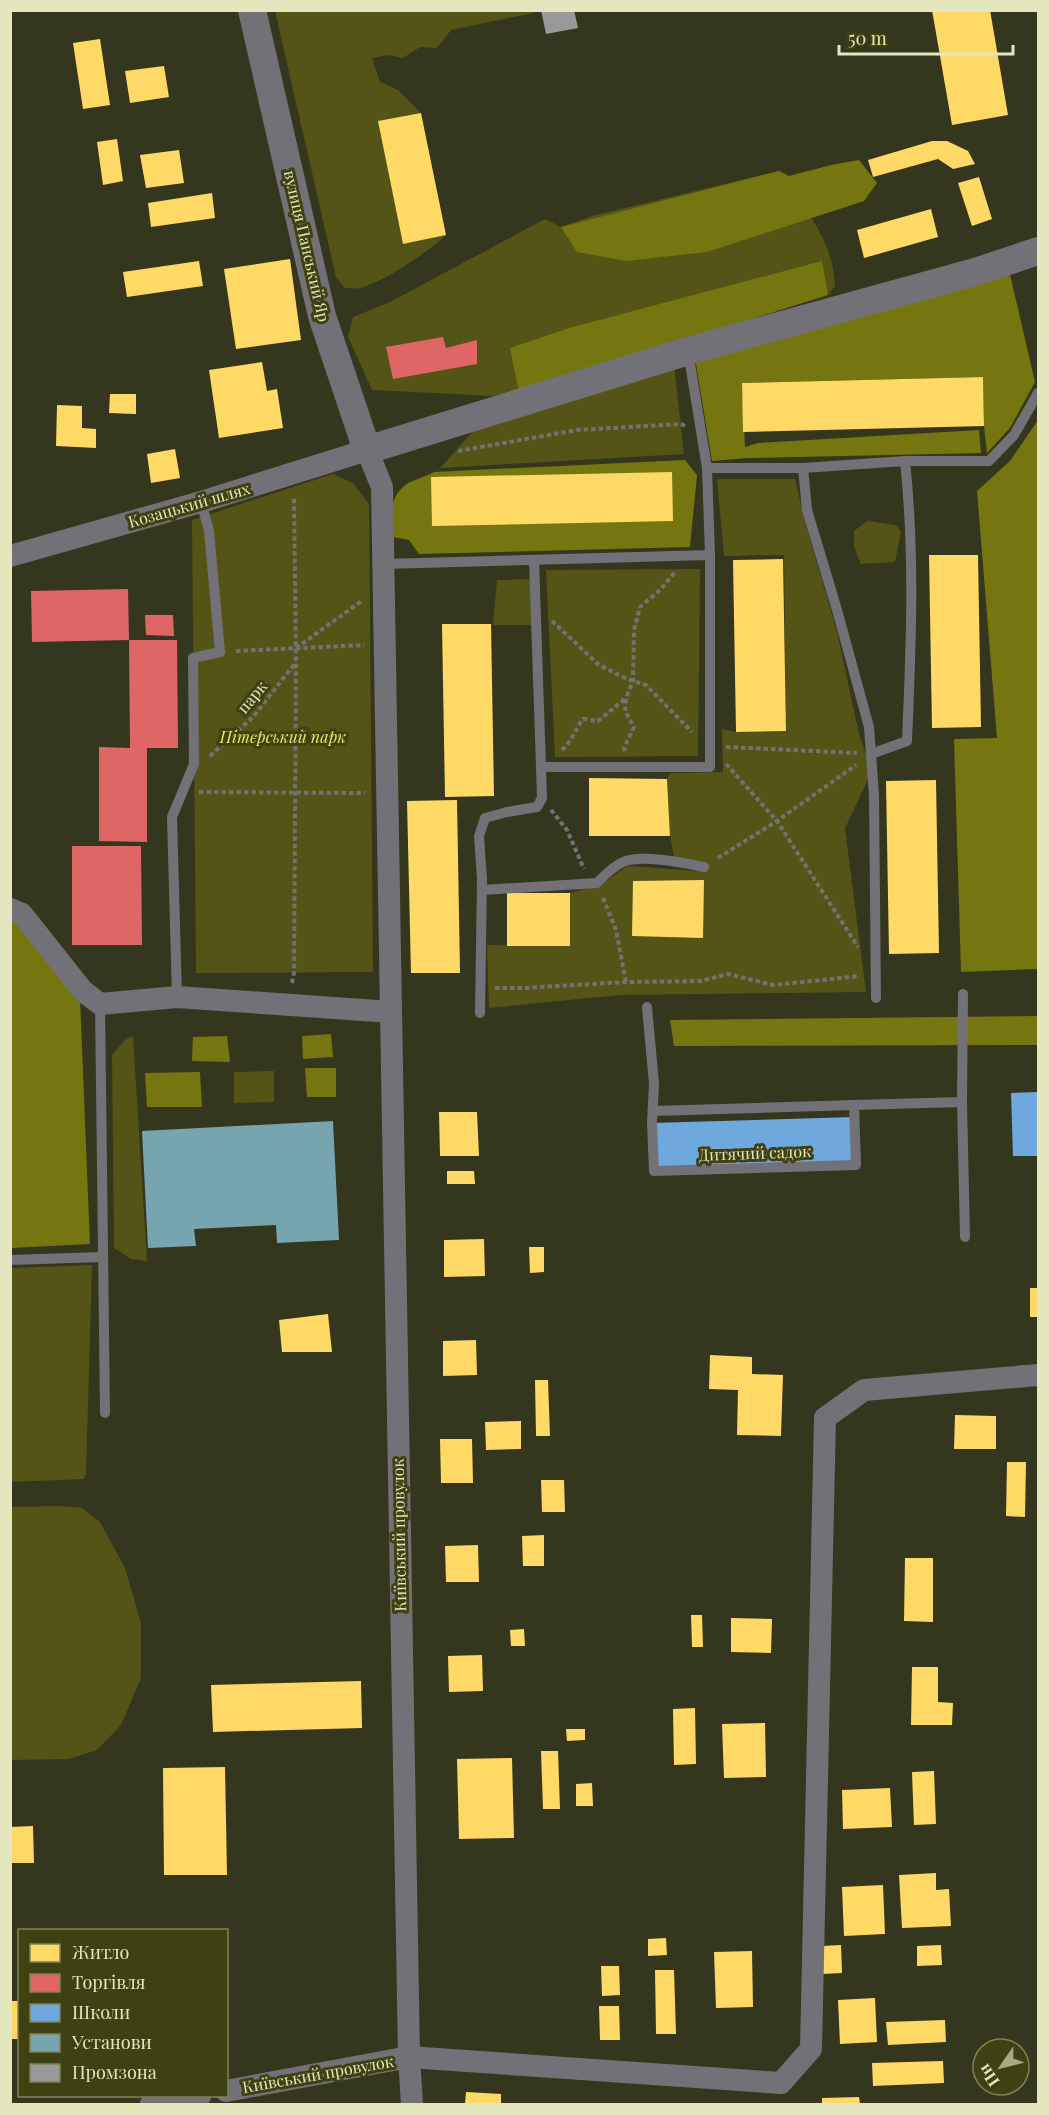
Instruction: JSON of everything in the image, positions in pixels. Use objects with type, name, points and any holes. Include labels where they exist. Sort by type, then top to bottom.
[{"type":"street","name":"вулиця Панський Яр","points":[[252,10],[322,316],[367,450]]},
{"type":"street","points":[[367,450],[688,351],[975,272],[1038,251]]},
{"type":"street","name":"Козацький шлях","points":[[11,554],[201,502],[367,450]]},
{"type":"street","name":"Київський провулок","points":[[367,450],[382,487],[409,2057],[412,2104]]},
{"type":"street","points":[[10,909],[22,915],[83,991],[100,1004],[177,998],[391,1012]]},
{"type":"street","points":[[409,2057],[781,2083],[811,2049],[825,1418],[864,1390],[1038,1375]]},
{"type":"street","name":"Київський провулок","points":[[228,2091],[409,2057]]},
{"type":"street","points":[[151,2104],[194,2097]]},
{"type":"lane","points":[[541,767],[710,767],[710,555],[707,468],[688,351]]},
{"type":"lane","points":[[707,468],[803,468],[905,461],[989,461],[1014,435],[1038,393]]},
{"type":"lane","points":[[871,754],[907,741],[913,597],[910,502],[905,461]]},
{"type":"lane","points":[[803,468],[807,510],[869,728],[874,796],[876,998]]},
{"type":"lane","points":[[177,998],[172,817],[194,764],[193,658],[220,651],[209,531],[201,502]]},
{"type":"lane","points":[[384,564],[710,555]]},
{"type":"lane","points":[[480,1013],[482,890],[479,836],[485,818],[537,807],[542,798],[534,560]]},
{"type":"lane","points":[[482,890],[597,883],[610,870],[625,861],[666,859],[704,867]]},
{"type":"lane","points":[[963,994],[965,1237]]},
{"type":"lane","points":[[100,1004],[105,1413]]},
{"type":"lane","name":"Дитячий садок","points":[[647,1007],[654,1084],[654,1171],[856,1165],[854,1105]]},
{"type":"lane","points":[[653,1111],[963,1102]]},
{"type":"lane","points":[[10,1260],[102,1257]]},
{"type":"path","points":[[454,452],[577,430],[681,424],[702,436]]},
{"type":"path","points":[[289,1005],[294,973],[296,662],[296,537],[291,474]]},
{"type":"path","points":[[629,767],[624,748],[634,727],[625,711],[626,698],[633,681],[634,630],[640,607],[660,590],[677,569],[683,555]]},
{"type":"path","points":[[295,648],[370,595]]},
{"type":"path","points":[[481,987],[524,988],[626,982],[701,981],[728,974],[773,985],[876,975],[777,820],[711,746],[699,738],[646,685],[599,665],[552,620],[536,613]]},
{"type":"path","points":[[220,651],[370,645]]},
{"type":"path","name":"парк","points":[[194,764],[213,755],[253,717],[296,662]]},
{"type":"path","points":[[541,767],[570,742],[573,731],[583,719],[598,721],[626,698]]},
{"type":"path","points":[[711,746],[871,754]]},
{"type":"path","points":[[704,867],[777,820],[871,754]]},
{"type":"path","points":[[181,793],[243,791],[387,794]]},
{"type":"green space","points":[[275,11],[533,11],[533,13],[451,30],[437,48],[420,47],[403,58],[388,55],[372,58],[380,82],[398,90],[421,113],[379,121],[403,244],[446,235],[405,266],[360,288],[345,288],[336,277]]},
{"type":"green space","points":[[779,171],[816,225],[829,254],[835,286],[828,295],[581,372],[495,396],[372,390],[348,337],[353,317],[390,302],[545,219],[561,227],[592,216]]},
{"type":"green space","points":[[674,365],[684,454],[440,468],[478,426]]},
{"type":"green space","name":"Пітєрський парк","points":[[333,474],[353,483],[369,504],[373,972],[196,973],[192,520]]},
{"type":"green space","points":[[717,479],[795,479],[837,632],[859,734],[872,771],[845,828],[866,992],[620,995],[489,1008],[487,945],[570,946],[570,893],[602,884],[628,866],[698,871],[675,861],[670,836],[667,779],[670,773],[723,772],[722,729],[737,732],[786,731],[784,555],[724,556]]},
{"type":"green space","points":[[867,521],[896,525],[901,532],[895,562],[861,564],[854,547],[854,531]]},
{"type":"green space","points":[[700,569],[698,756],[555,757],[546,570]]},
{"type":"green space","points":[[534,579],[536,625],[493,625],[497,580]]},
{"type":"green space","points":[[133,1036],[147,1261],[131,1259],[114,1248],[112,1055],[125,1040]]},
{"type":"green space","points":[[274,1071],[274,1102],[234,1103],[234,1072]]},
{"type":"green space","points":[[92,1265],[84,1479],[11,1482],[11,1268]]},
{"type":"green space","points":[[11,1507],[82,1508],[100,1522],[125,1568],[141,1623],[141,1678],[121,1725],[97,1750],[69,1759],[11,1760]]},
{"type":"shaded area","points":[[859,160],[877,183],[864,201],[707,252],[626,261],[577,252],[561,227],[779,171],[789,176]]},
{"type":"shaded area","points":[[822,261],[828,295],[519,392],[510,348],[569,328]]},
{"type":"shaded area","points":[[1009,270],[1035,382],[1010,428],[987,453],[983,377],[742,383],[745,447],[758,443],[979,430],[981,453],[747,458],[712,461],[695,358]]},
{"type":"shaded area","points":[[1038,420],[1038,969],[961,972],[954,739],[997,738],[977,491],[1010,461]]},
{"type":"shaded area","points":[[685,460],[697,475],[690,547],[419,554],[409,540],[393,537],[392,510],[398,492],[409,483],[434,472]]},
{"type":"shaded area","points":[[10,921],[18,922],[80,998],[90,1244],[11,1248]]},
{"type":"shaded area","points":[[1038,1016],[1038,1045],[674,1046],[670,1020]]},
{"type":"shaded area","points":[[331,1034],[333,1057],[303,1059],[302,1036]]},
{"type":"shaded area","points":[[227,1036],[230,1062],[192,1061],[193,1037]]},
{"type":"shaded area","points":[[305,1068],[336,1068],[336,1097],[307,1097]]},
{"type":"shaded area","points":[[200,1072],[202,1107],[147,1107],[145,1073]]},
{"type":"building: Житло","points":[[932,10],[990,10],[1008,115],[952,125]]},
{"type":"building: Житло","points":[[100,39],[110,105],[83,109],[73,43]]},
{"type":"building: Житло","points":[[164,66],[169,97],[130,103],[125,71]]},
{"type":"building: Житло","points":[[421,113],[446,235],[403,244],[378,121]]},
{"type":"building: Житло","points":[[117,139],[123,181],[103,185],[97,142]]},
{"type":"building: Житло","points":[[932,141],[947,141],[968,151],[975,164],[953,169],[938,159],[873,177],[868,160]]},
{"type":"building: Житло","points":[[179,150],[184,183],[146,188],[140,155]]},
{"type":"building: Житло","points":[[979,177],[992,219],[972,226],[958,183]]},
{"type":"building: Житло","points":[[212,193],[215,218],[151,227],[148,203]]},
{"type":"building: Житло","points":[[931,209],[938,237],[864,258],[857,230]]},
{"type":"building: Житло","points":[[290,259],[301,340],[236,349],[224,269]]},
{"type":"building: Житло","points":[[199,261],[203,286],[127,297],[123,272]]},
{"type":"building: Житло","points":[[262,362],[267,391],[277,389],[283,428],[219,438],[209,370]]},
{"type":"building: Житло","points":[[983,377],[984,426],[743,432],[742,383]]},
{"type":"building: Житло","points":[[110,394],[136,394],[136,414],[109,413]]},
{"type":"building: Житло","points":[[57,405],[82,406],[82,428],[96,429],[96,448],[56,446]]},
{"type":"building: Житло","points":[[175,449],[180,478],[151,483],[147,454]]},
{"type":"building: Житло","points":[[672,472],[673,521],[432,526],[431,477]]},
{"type":"building: Житло","points":[[929,555],[978,555],[981,727],[932,728]]},
{"type":"building: Житло","points":[[783,559],[786,731],[736,732],[733,560]]},
{"type":"building: Житло","points":[[442,624],[491,624],[494,796],[445,797]]},
{"type":"building: Житло","points":[[589,778],[667,779],[670,836],[589,836]]},
{"type":"building: Житло","points":[[936,780],[939,953],[889,954],[886,781]]},
{"type":"building: Житло","points":[[457,800],[460,973],[411,973],[407,801]]},
{"type":"building: Житло","points":[[704,880],[703,938],[632,936],[633,881]]},
{"type":"building: Житло","points":[[507,893],[570,893],[570,946],[507,946]]},
{"type":"building: Житло","points":[[439,1112],[477,1112],[479,1156],[440,1156]]},
{"type":"building: Житло","points":[[447,1171],[474,1171],[475,1184],[447,1184]]},
{"type":"building: Житло","points":[[484,1239],[485,1276],[444,1277],[444,1240]]},
{"type":"building: Житло","points":[[529,1247],[544,1247],[544,1272],[530,1273]]},
{"type":"building: Житло","points":[[1030,1288],[1038,1288],[1038,1317],[1030,1317]]},
{"type":"building: Житло","points":[[328,1314],[332,1352],[282,1352],[279,1320]]},
{"type":"building: Житло","points":[[476,1340],[477,1375],[443,1376],[443,1341]]},
{"type":"building: Житло","points":[[710,1355],[752,1357],[752,1374],[783,1375],[781,1436],[737,1435],[738,1390],[709,1389]]},
{"type":"building: Житло","points":[[535,1380],[548,1380],[550,1436],[536,1436]]},
{"type":"building: Житло","points":[[955,1415],[996,1416],[996,1449],[954,1449]]},
{"type":"building: Житло","points":[[521,1421],[521,1449],[486,1450],[485,1422]]},
{"type":"building: Житло","points":[[440,1439],[472,1439],[473,1483],[441,1483]]},
{"type":"building: Житло","points":[[1007,1462],[1026,1462],[1025,1517],[1006,1516]]},
{"type":"building: Житло","points":[[541,1480],[564,1480],[565,1512],[542,1512]]},
{"type":"building: Житло","points":[[544,1535],[544,1566],[523,1566],[522,1536]]},
{"type":"building: Житло","points":[[478,1545],[479,1582],[446,1582],[445,1546]]},
{"type":"building: Житло","points":[[905,1558],[933,1558],[933,1622],[904,1621]]},
{"type":"building: Житло","points":[[691,1615],[702,1615],[703,1647],[692,1647]]},
{"type":"building: Житло","points":[[731,1618],[772,1619],[771,1653],[731,1652]]},
{"type":"building: Житло","points":[[524,1629],[525,1646],[511,1646],[510,1630]]},
{"type":"building: Житло","points":[[482,1655],[483,1691],[449,1692],[448,1656]]},
{"type":"building: Житло","points":[[912,1667],[938,1667],[938,1702],[953,1703],[952,1725],[911,1725]]},
{"type":"building: Житло","points":[[361,1681],[362,1728],[213,1732],[211,1685]]},
{"type":"building: Житло","points":[[695,1708],[696,1764],[674,1765],[673,1709]]},
{"type":"building: Житло","points":[[765,1723],[766,1777],[724,1778],[722,1724]]},
{"type":"building: Житло","points":[[566,1729],[585,1729],[585,1740],[567,1741]]},
{"type":"building: Житло","points":[[541,1751],[558,1751],[560,1809],[543,1809]]},
{"type":"building: Житло","points":[[512,1758],[514,1838],[459,1839],[457,1759]]},
{"type":"building: Житло","points":[[225,1767],[227,1875],[164,1875],[163,1768]]},
{"type":"building: Житло","points":[[934,1771],[936,1824],[914,1825],[912,1772]]},
{"type":"building: Житло","points":[[592,1783],[593,1806],[576,1806],[576,1784]]},
{"type":"building: Житло","points":[[890,1788],[892,1827],[843,1829],[842,1790]]},
{"type":"building: Житло","points":[[33,1826],[34,1863],[10,1863],[10,1827]]},
{"type":"building: Житло","points":[[936,1873],[936,1890],[949,1889],[951,1926],[902,1928],[899,1875]]},
{"type":"building: Житло","points":[[883,1885],[885,1934],[844,1936],[842,1887]]},
{"type":"building: Житло","points":[[666,1938],[667,1955],[648,1956],[648,1939]]},
{"type":"building: Житло","points":[[841,1945],[842,1973],[822,1974],[821,1946]]},
{"type":"building: Житло","points":[[941,1945],[942,1965],[917,1966],[917,1946]]},
{"type":"building: Житло","points":[[752,1951],[753,2007],[716,2008],[714,1952]]},
{"type":"building: Житло","points":[[601,1966],[619,1966],[620,1995],[602,1996]]},
{"type":"building: Житло","points":[[655,1970],[674,1970],[676,2034],[656,2034]]},
{"type":"building: Житло","points":[[875,1998],[877,2042],[840,2044],[838,2000]]},
{"type":"building: Житло","points":[[10,2001],[18,2001],[18,2039],[10,2039]]},
{"type":"building: Житло","points":[[599,2006],[619,2006],[620,2040],[600,2040]]},
{"type":"building: Житло","points":[[945,2020],[946,2042],[888,2045],[886,2022]]},
{"type":"building: Житло","points":[[943,2061],[944,2083],[873,2086],[872,2063]]},
{"type":"building: Житло","points":[[466,2092],[501,2094],[501,2104],[465,2104]]},
{"type":"building: Житло","points":[[859,2097],[860,2104],[822,2104],[822,2098]]},
{"type":"building: Торгівля","points":[[443,337],[446,348],[477,340],[477,364],[393,379],[386,347]]},
{"type":"building: Торгівля","points":[[128,589],[129,640],[32,642],[31,591]]},
{"type":"building: Торгівля","points":[[145,615],[173,615],[174,636],[146,635]]},
{"type":"building: Торгівля","points":[[129,640],[177,640],[178,748],[147,748],[147,842],[99,841],[99,747],[130,748]]},
{"type":"building: Торгівля","points":[[72,846],[141,846],[142,945],[72,945]]},
{"type":"building: Школи","points":[[1038,1092],[1038,1156],[1013,1156],[1011,1093]]},
{"type":"building: Школи","points":[[854,1117],[856,1165],[654,1171],[652,1123]]},
{"type":"building: Установи","points":[[333,1121],[339,1240],[277,1243],[276,1225],[194,1229],[196,1246],[148,1248],[142,1131]]},
{"type":"building: Промзона","points":[[541,10],[574,10],[578,28],[546,34]]}]
